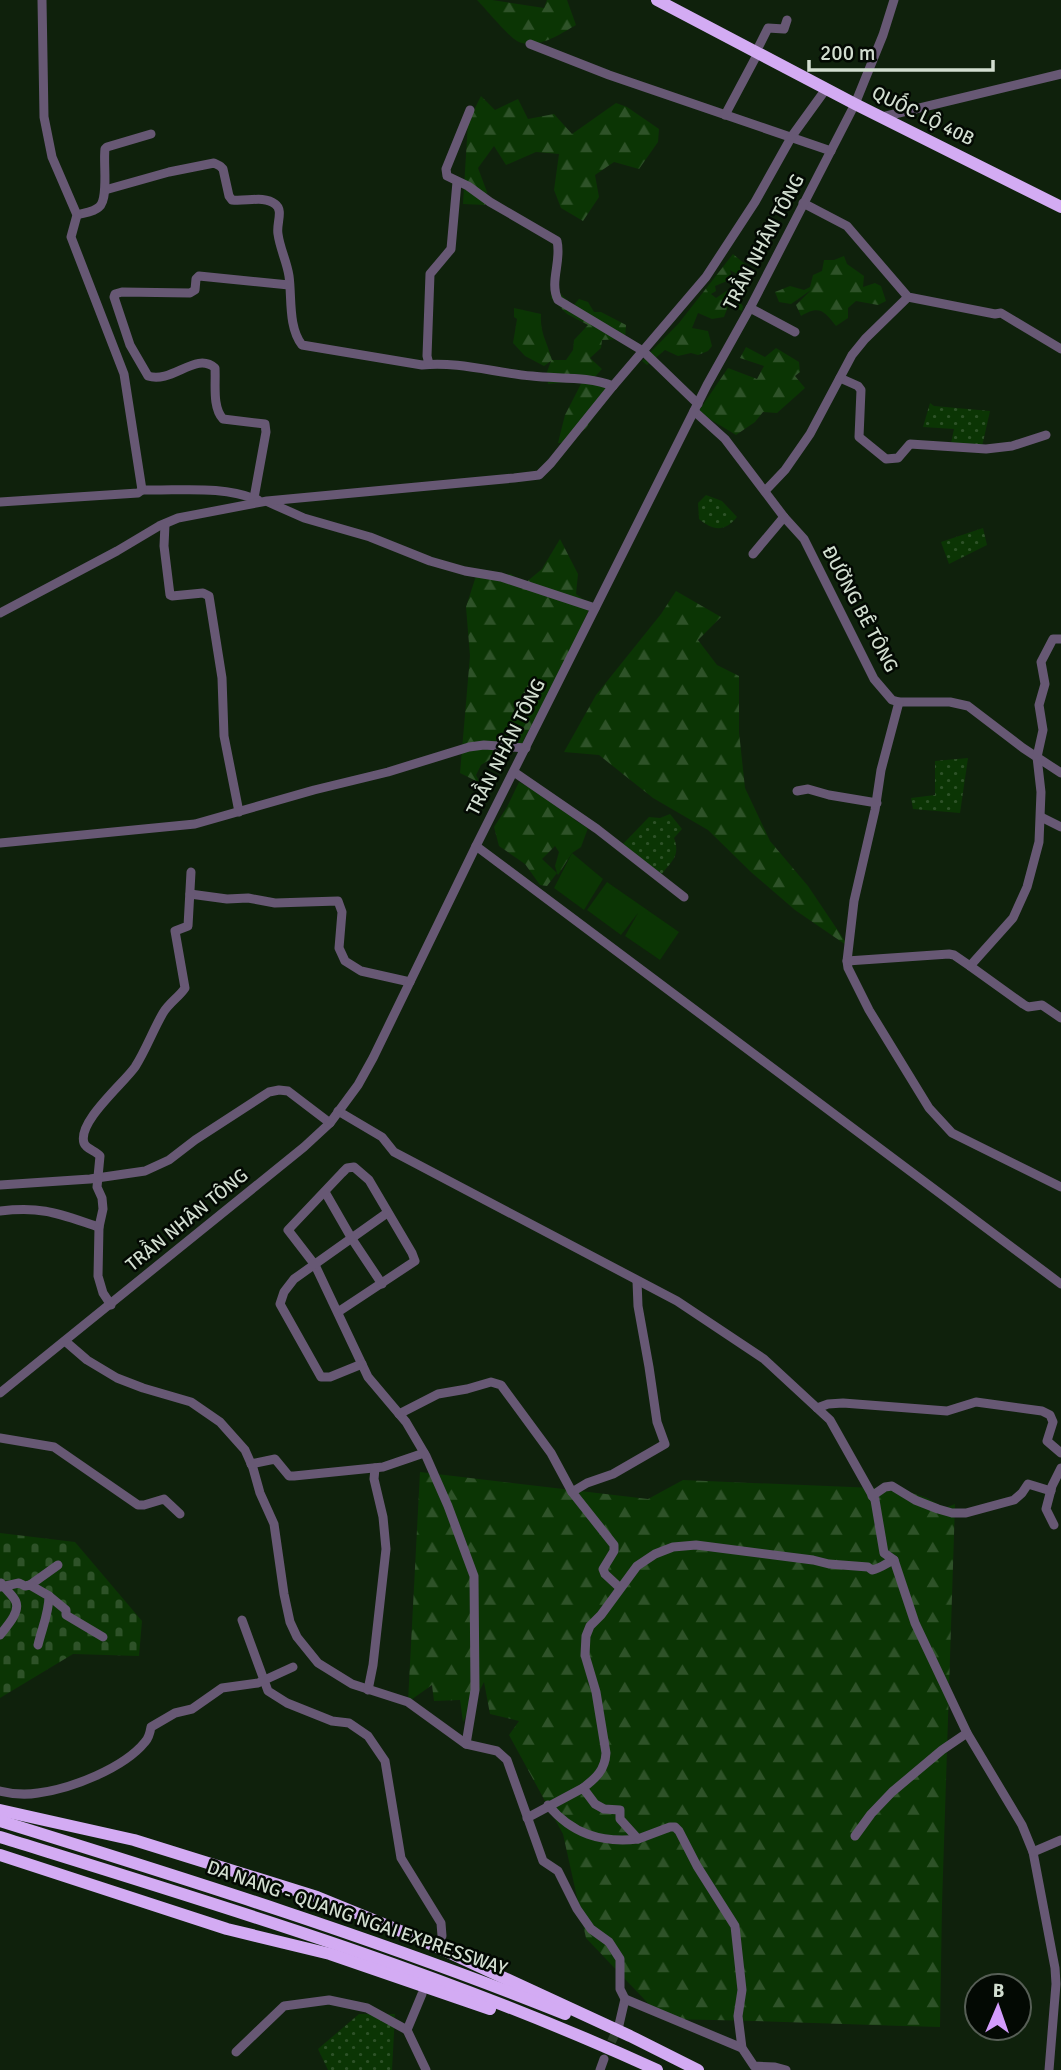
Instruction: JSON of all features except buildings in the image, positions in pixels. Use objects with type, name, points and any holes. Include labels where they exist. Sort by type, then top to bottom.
[{"type":"highway","name":"QUỐC LỘ 40B","points":[[657,0],[855,104],[1061,207]]},
{"type":"highway","points":[[0,1810],[134,1840],[317,1897],[443,1949],[631,2036],[696,2070]]},
{"type":"highway","name":"DA NANG - QUANG NGAI EXPRESSWAY","points":[[0,1821],[384,1945],[562,2013],[696,2070]]},
{"type":"highway","name":"DA NANG - QUANG NGAI EXPRESSWAY","points":[[0,1837],[380,1959],[473,1993],[657,2070]]},
{"type":"highway","points":[[0,1855],[227,1929],[330,1954],[627,2056]]},
{"type":"street","points":[[42,0],[44,117],[52,158],[77,215],[71,237],[124,374],[142,490]]},
{"type":"street","name":"TRẦN NHÂN TÔNG","points":[[0,1393],[278,1170],[330,1123],[358,1085],[696,407],[855,104],[894,0]]},
{"type":"street","points":[[725,115],[768,28],[784,29],[787,20]]},
{"type":"street","points":[[530,44],[583,66],[831,151]]},
{"type":"street","points":[[882,117],[1061,74]]},
{"type":"street","points":[[0,613],[178,518],[265,501],[535,476],[551,463],[706,277],[755,202],[792,136],[826,89]]},
{"type":"street","points":[[429,364],[430,274],[451,249],[457,181],[447,176],[446,169],[470,110]]},
{"type":"street","points":[[77,215],[99,207],[103,200],[105,149],[151,134]]},
{"type":"street","points":[[104,190],[190,167],[217,163],[223,169],[232,200],[271,201],[279,208],[278,234],[289,275],[290,304],[297,338],[302,345],[409,363],[601,382],[613,386]]},
{"type":"street","name":"ĐƯỜNG BÊ TÔNG","points":[[457,181],[557,241],[559,251],[554,288],[558,300],[643,351],[725,439],[784,517],[804,538],[874,679],[892,700],[899,702]]},
{"type":"street","points":[[803,204],[846,226],[908,297],[1001,313],[1061,349]]},
{"type":"street","points":[[254,498],[266,432],[265,424],[221,418],[216,403],[215,368],[211,365],[198,363],[157,379],[148,376],[130,345],[114,297],[122,292],[190,293],[195,290],[199,276],[289,285]]},
{"type":"street","points":[[765,491],[797,453],[859,347],[908,297]]},
{"type":"street","points":[[750,308],[795,332]]},
{"type":"street","points":[[840,378],[861,390],[859,437],[886,458],[898,458],[911,444],[986,449],[1012,446],[1046,435]]},
{"type":"street","points":[[0,502],[138,494],[142,490],[220,490],[265,501],[430,561],[501,577],[595,608]]},
{"type":"street","points":[[753,554],[784,517]]},
{"type":"street","points":[[165,524],[164,546],[170,594],[203,593],[209,596],[222,678],[224,736],[239,812]]},
{"type":"street","points":[[970,966],[1013,918],[1027,887],[1039,842],[1041,817],[1037,757],[1043,730],[1040,705],[1045,684],[1041,662],[1053,639],[1061,639]]},
{"type":"street","points":[[1061,773],[968,706],[950,702],[899,702],[881,770],[877,803],[854,901],[847,961],[869,1010],[904,1068],[929,1108],[952,1133],[1061,1187]]},
{"type":"street","points":[[0,843],[187,825],[388,772],[469,747],[484,745],[526,748]]},
{"type":"street","points":[[513,772],[597,829],[684,897]]},
{"type":"street","points":[[797,791],[808,789],[836,797],[877,803]]},
{"type":"street","points":[[1041,817],[1061,827]]},
{"type":"street","points":[[476,846],[1061,1284]]},
{"type":"street","points":[[111,1305],[97,1276],[99,1227],[103,1209],[102,1198],[97,1189],[100,1154],[86,1146],[84,1135],[101,1104],[134,1068],[165,1010],[185,988],[174,934],[176,930],[188,926],[191,872]]},
{"type":"street","points":[[190,894],[227,899],[248,898],[275,903],[338,901],[342,907],[339,948],[345,961],[361,971],[410,982]]},
{"type":"street","points":[[847,961],[954,955],[1028,1007],[1042,1005],[1061,1018]]},
{"type":"street","points":[[0,1185],[97,1178],[145,1171],[169,1160],[269,1092],[279,1090],[288,1091],[330,1123]]},
{"type":"street","points":[[338,1111],[382,1137],[394,1152],[677,1301],[764,1359],[830,1420],[875,1500],[884,1553],[894,1560],[915,1623],[967,1732],[1022,1825],[1033,1852],[1058,1964],[1049,2070]]},
{"type":"street","points":[[338,1312],[415,1261],[369,1180],[354,1167],[347,1168],[289,1228],[315,1265],[368,1377],[399,1414],[424,1453],[448,1506],[474,1576],[475,1690],[466,1744]]},
{"type":"street","points":[[325,1192],[382,1284]]},
{"type":"street","points":[[0,1211],[42,1209],[99,1227]]},
{"type":"street","points":[[362,1364],[330,1377],[321,1377],[281,1304],[284,1292],[294,1279],[387,1213]]},
{"type":"street","points":[[572,1492],[587,1483],[613,1474],[665,1444],[657,1422],[638,1306],[637,1281]]},
{"type":"street","points":[[65,1341],[87,1360],[117,1377],[191,1402],[233,1435],[245,1450],[274,1524],[287,1610],[297,1637],[318,1662],[352,1684],[408,1702],[466,1744],[497,1751],[507,1760],[543,1861],[558,1871],[577,1909],[591,1929],[609,1942],[620,1959],[620,1989],[625,1999],[619,2025]]},
{"type":"street","points":[[399,1414],[438,1394],[491,1382],[498,1383],[551,1453],[572,1492],[614,1545],[614,1551],[603,1569],[620,1587]]},
{"type":"street","points":[[817,1408],[843,1403],[950,1411],[975,1402],[1042,1410],[1050,1415],[1053,1422],[1047,1441],[1061,1454]]},
{"type":"street","points":[[0,1438],[54,1447],[138,1505],[144,1506],[164,1499],[180,1514]]},
{"type":"street","points":[[251,1464],[275,1459],[289,1476],[294,1476],[375,1468],[424,1453]]},
{"type":"street","points":[[368,1690],[386,1549],[383,1517],[374,1479],[375,1468]]},
{"type":"street","points":[[1054,1525],[1046,1512],[1061,1468]]},
{"type":"street","points":[[872,1496],[885,1487],[892,1486],[915,1500],[960,1514],[1014,1500],[1023,1493],[1028,1484],[1051,1491]]},
{"type":"street","points":[[527,1818],[583,1788],[599,1775],[605,1763],[606,1753],[596,1692],[585,1654],[586,1636],[590,1626],[642,1562],[673,1547],[696,1545],[868,1567],[872,1570],[882,1568],[894,1560]]},
{"type":"street","points":[[1,1585],[30,1585],[58,1565]]},
{"type":"street","points":[[0,1634],[17,1606],[16,1601],[1,1585]]},
{"type":"street","points":[[30,1585],[66,1610],[65,1615],[103,1637]]},
{"type":"street","points":[[38,1645],[44,1620],[49,1613],[49,1596]]},
{"type":"street","points":[[242,1620],[268,1691],[287,1703],[332,1721],[349,1723],[368,1736],[385,1761],[401,1858],[441,1923],[442,1936]]},
{"type":"street","points":[[0,1791],[35,1794],[76,1783],[109,1769],[133,1754],[148,1740],[151,1727],[175,1713],[192,1709],[222,1688],[247,1686],[293,1667]]},
{"type":"street","points":[[855,1836],[892,1792],[967,1732]]},
{"type":"street","points":[[583,1788],[595,1804],[604,1809],[620,1810],[620,1819],[638,1839]]},
{"type":"street","points":[[548,1805],[566,1824],[615,1841],[638,1839],[670,1827],[679,1830],[697,1866],[735,1926],[742,1990],[738,2016],[742,2048],[754,2066],[786,2070]]},
{"type":"street","points":[[1033,1852],[1061,1840]]},
{"type":"street","points":[[407,2030],[422,1994]]},
{"type":"street","points":[[625,1999],[742,2048]]},
{"type":"street","points":[[236,2052],[284,2006],[329,2000],[367,2008],[407,2030],[426,2070]]},
{"type":"street","points":[[600,2070],[604,2059]]},
{"type":"green space","points":[[477,0],[544,8],[547,0],[567,0],[576,25],[540,43],[524,44],[508,34]]},
{"type":"green space","points":[[481,96],[495,110],[518,99],[528,119],[554,114],[572,134],[616,103],[627,107],[659,129],[658,142],[639,169],[614,162],[595,175],[599,197],[583,221],[561,208],[554,190],[559,154],[536,152],[506,165],[494,146],[478,168],[487,192],[485,205],[463,204],[468,122]]},
{"type":"green space","points":[[733,254],[746,265],[737,274],[730,270],[732,279],[715,286],[716,291],[711,294],[716,298],[728,290],[743,306],[742,311],[735,308],[730,301],[724,317],[712,319],[698,313],[692,328],[708,331],[712,346],[708,351],[698,355],[691,353],[678,356],[665,350],[647,365],[642,361],[679,323]]},
{"type":"green space","points":[[844,256],[847,264],[864,276],[863,287],[875,283],[881,286],[886,301],[878,305],[856,301],[848,308],[848,318],[836,326],[821,311],[801,316],[796,305],[811,290],[791,304],[779,302],[775,292],[790,286],[804,290],[810,287],[813,275],[822,271],[824,260]]},
{"type":"green space","points":[[552,293],[560,293],[573,306],[579,299],[588,302],[594,312],[601,312],[626,325],[625,339],[602,340],[601,348],[590,358],[602,369],[593,379],[548,384],[547,372],[551,361],[544,366],[525,356],[513,343],[517,319],[514,317],[514,308],[541,314],[543,332],[552,360],[566,360],[573,350],[574,340],[588,325],[567,314],[551,298]]},
{"type":"green space","points":[[746,347],[765,357],[776,348],[799,362],[800,372],[795,376],[805,388],[777,413],[763,412],[755,422],[736,435],[698,412],[728,368],[757,379],[764,366],[740,358]]},
{"type":"green space","points":[[582,382],[616,386],[586,428],[568,443],[558,443],[565,415]]},
{"type":"green space","points":[[930,403],[934,406],[990,411],[981,451],[950,448],[954,429],[923,427]]},
{"type":"green space","points":[[706,495],[722,501],[737,517],[723,528],[704,523],[699,519],[698,503]]},
{"type":"green space","points":[[983,528],[987,545],[949,564],[941,542]]},
{"type":"green space","points":[[560,539],[578,574],[576,594],[591,605],[520,752],[498,744],[476,775],[480,783],[460,773],[470,656],[466,607],[476,576],[511,574],[524,584],[542,569]]},
{"type":"green space","points":[[676,591],[721,617],[698,640],[717,665],[739,676],[739,732],[745,788],[770,841],[808,886],[849,947],[795,910],[708,830],[653,798],[599,755],[564,752],[596,695],[661,614]]},
{"type":"green space","points":[[968,758],[960,813],[913,809],[911,798],[935,795],[935,761]]},
{"type":"green space","points":[[519,782],[561,805],[576,821],[588,828],[581,847],[572,853],[558,875],[557,873],[547,886],[540,885],[525,864],[499,846],[494,827]],"holes":[[[555,846],[559,852],[555,866],[557,873],[542,859]]]},
{"type":"green space","points":[[670,814],[682,829],[674,838],[676,854],[661,875],[622,845],[649,817],[660,818]]},
{"type":"green space","points":[[572,853],[603,879],[584,910],[554,888]]},
{"type":"green space","points":[[607,882],[679,932],[660,960],[625,936],[638,913],[621,935],[587,910]]},
{"type":"green space","points":[[420,1472],[648,1499],[683,1480],[899,1489],[927,1498],[945,1508],[955,1504],[940,2027],[663,2019],[586,1938],[563,1834],[509,1735],[519,1721],[490,1714],[484,1682],[463,1722],[460,1700],[434,1701],[432,1685],[408,1702]]},
{"type":"green space","points":[[0,1533],[75,1542],[142,1621],[139,1656],[73,1654],[0,1698]]},
{"type":"green space","points":[[359,2014],[395,2014],[392,2070],[328,2070],[318,2049]]},
{"type":"tunnel","points":[[606,2054],[619,2025]]}]
